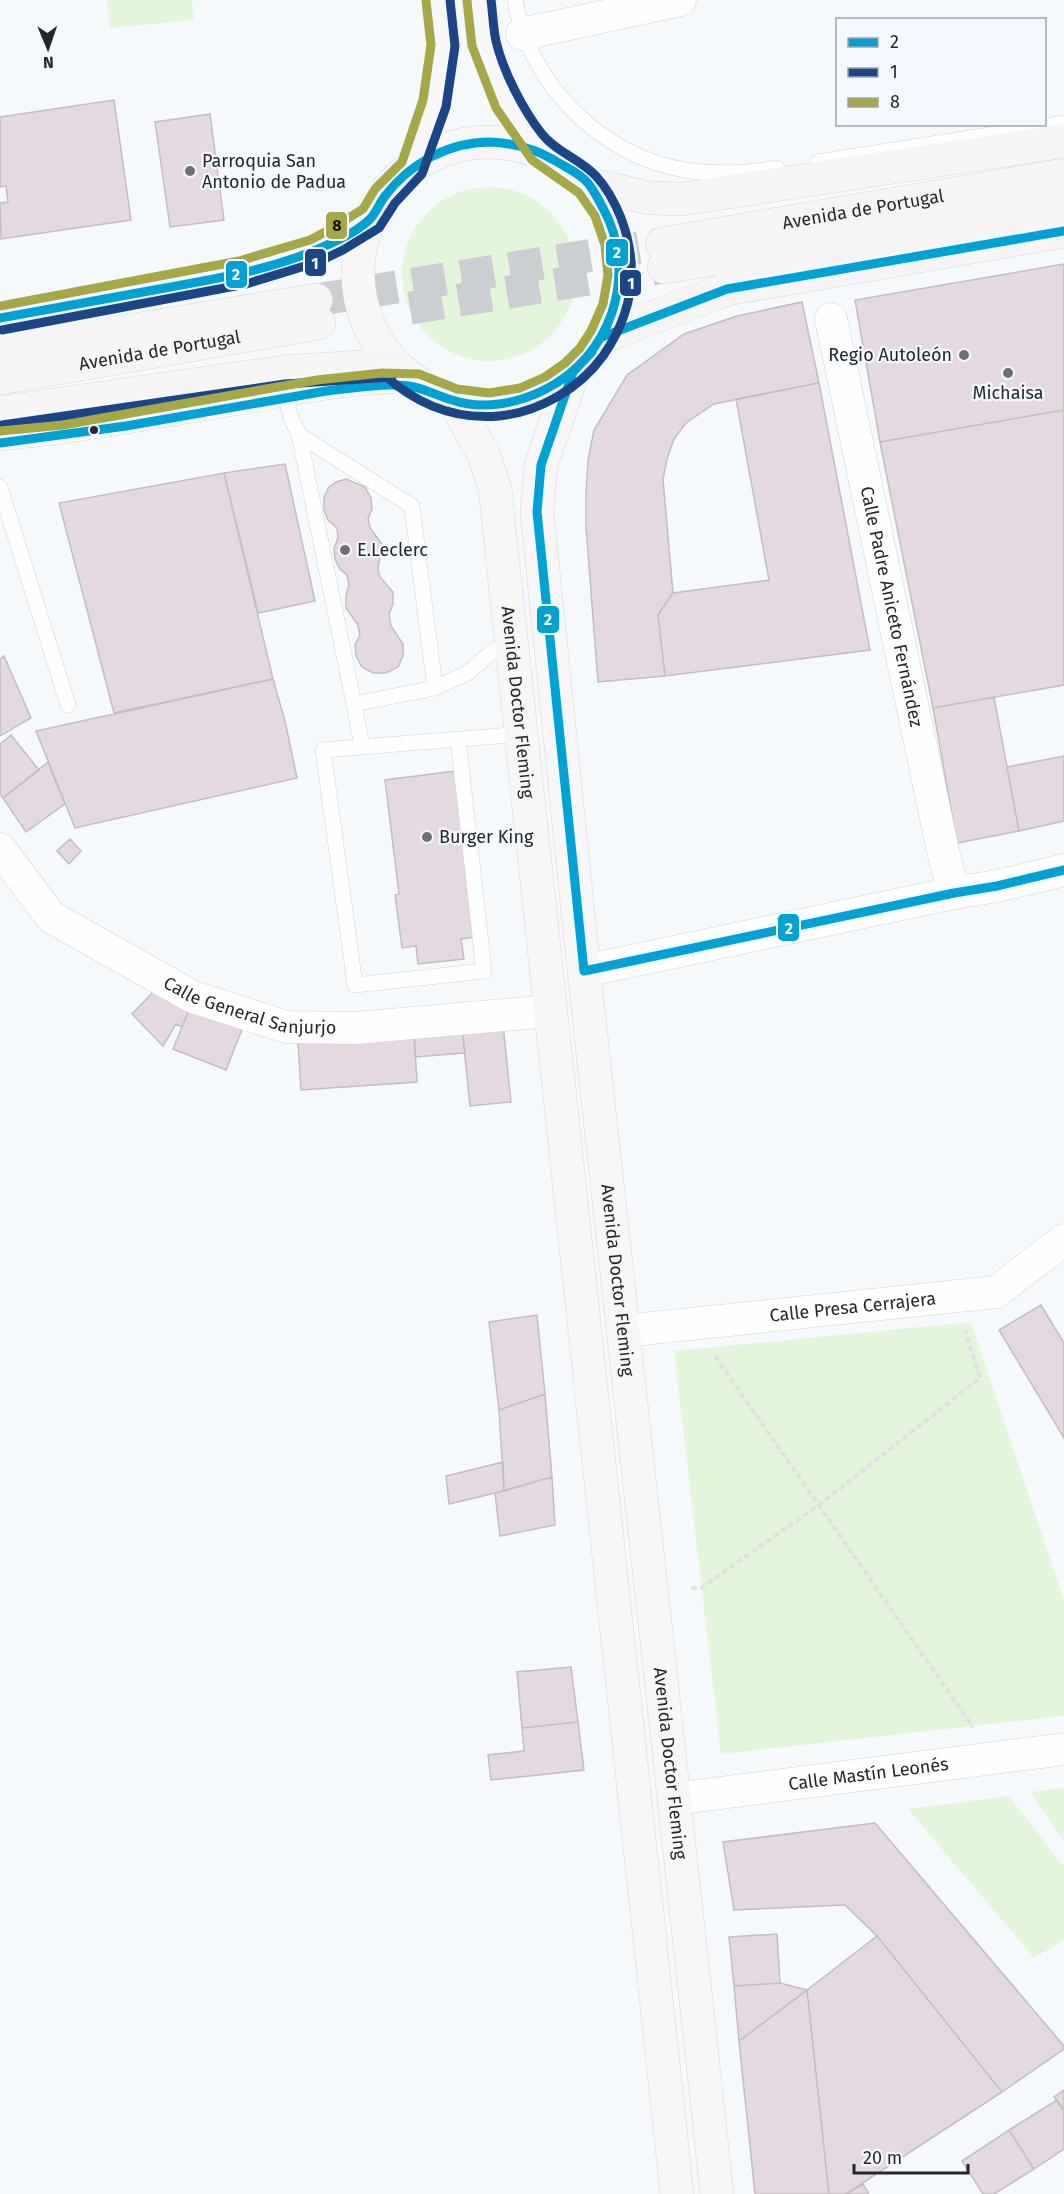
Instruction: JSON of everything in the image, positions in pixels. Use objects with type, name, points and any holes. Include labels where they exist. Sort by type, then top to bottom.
[{"type":"highway","points":[[588,184],[650,198],[682,199],[1064,141]]},
{"type":"highway","name":"Avenida de Portugal","points":[[1064,175],[663,255],[1064,201]]},
{"type":"highway","points":[[0,318],[242,273],[314,251],[337,240],[372,218]]},
{"type":"highway","points":[[602,338],[727,289],[1064,231]]},
{"type":"highway","name":"Avenida de Portugal","points":[[0,352],[318,311],[0,378]]},
{"type":"highway","points":[[0,413],[284,372],[391,365]]},
{"type":"main road","points":[[412,168],[435,103],[443,45],[438,0]]},
{"type":"main road","points":[[479,0],[484,43],[507,102],[540,151]]},
{"type":"main road","points":[[509,142],[540,151],[588,184],[606,211],[617,242],[620,275],[615,307],[602,338],[573,372],[550,387],[523,400],[489,405],[454,401],[417,386],[391,365],[376,346],[362,304],[359,278],[363,246],[372,218],[385,196],[412,168],[441,151],[474,143],[509,142]]},
{"type":"main road","name":"Avenida Doctor Fleming","points":[[573,372],[541,465],[537,512],[584,971],[717,2194]]},
{"type":"main road","name":"Avenida Doctor Fleming","points":[[454,401],[484,455],[495,489],[677,2194]]},
{"type":"street","points":[[522,34],[680,0]]},
{"type":"street","name":"Calle Padre Aniceto Fernández","points":[[831,319],[943,851],[954,893]]},
{"type":"street","name":"Calle General Sanjurjo","points":[[0,849],[51,917],[193,997],[287,1027],[355,1028],[551,1011]]},
{"type":"street","points":[[584,971],[954,893],[997,886],[1064,870]]},
{"type":"street","name":"Calle Presa Cerrajera","points":[[624,1331],[996,1293],[1064,1240]]},
{"type":"street","name":"Calle Mastín Leonés","points":[[674,1799],[1064,1749]]},
{"type":"lane","points":[[515,0],[522,34],[534,61],[556,92],[582,120],[613,142],[647,159],[684,170],[722,173],[763,171],[1045,126]]},
{"type":"lane","points":[[1046,126],[1064,123]]},
{"type":"lane","points":[[0,443],[65,436],[286,398],[383,385],[417,386]]},
{"type":"lane","points":[[286,398],[291,418],[299,435],[362,746]]},
{"type":"lane","points":[[299,435],[412,506],[435,687]]},
{"type":"lane","points":[[0,487],[68,705]]},
{"type":"lane","points":[[354,704],[435,687],[469,672],[510,642]]},
{"type":"lane","points":[[458,739],[484,971],[355,985],[323,750],[362,746],[522,734]]},
{"type":"path","points":[[691,1324],[979,1734]]},
{"type":"path","points":[[691,1588],[700,1588],[819,1505],[980,1378],[963,1324]]},
{"type":"green space","points":[[107,0],[192,0],[194,20],[110,28]]},
{"type":"green space","points":[[489,187],[506,188],[522,193],[538,201],[551,212],[562,225],[570,241],[575,257],[575,291],[570,307],[562,323],[551,336],[538,347],[522,355],[506,360],[489,361],[472,360],[456,355],[440,347],[427,336],[416,323],[408,307],[403,291],[402,274],[403,257],[408,241],[416,225],[427,212],[440,201],[456,193],[472,188]]},
{"type":"green space","points":[[971,1322],[1064,1600],[1064,1716],[721,1754],[674,1351]]},
{"type":"green space","points":[[1064,1788],[1064,1842],[1030,1792]]},
{"type":"green space","points":[[1009,1796],[1064,1867],[1064,1940],[1034,1958],[908,1809]]},
{"type":"building","points":[[114,100],[131,220],[1,239],[0,203],[8,202],[6,186],[0,187],[0,117]]},
{"type":"building","name":"Parroquia San Antonio de Padua","points":[[210,114],[224,220],[170,227],[155,122]]},
{"type":"building","name":"Regio Autoleón","points":[[1064,264],[1064,410],[880,442],[855,300]]},
{"type":"building","points":[[802,302],[819,383],[714,404],[686,423],[674,439],[663,479],[673,593],[658,615],[665,676],[598,682],[586,527],[588,460],[594,430],[627,375],[684,334],[737,316]]},
{"type":"building","points":[[819,383],[870,650],[665,676],[658,615],[673,593],[769,580],[736,399]]},
{"type":"building","points":[[1064,410],[1064,685],[933,708],[880,442]]},
{"type":"building","points":[[285,464],[315,601],[258,613],[224,473]]},
{"type":"building","points":[[224,473],[273,679],[114,713],[59,503]]},
{"type":"building","points":[[346,479],[365,487],[371,498],[372,509],[368,519],[370,528],[382,544],[378,569],[380,577],[393,592],[393,604],[389,614],[391,626],[403,644],[403,656],[398,667],[386,673],[373,673],[362,667],[356,656],[355,645],[360,635],[358,625],[346,608],[349,585],[347,575],[340,569],[335,559],[337,528],[328,520],[324,510],[324,497],[329,487]]},
{"type":"building","points":[[4,656],[31,718],[0,736],[0,659]]},
{"type":"building","points":[[273,679],[297,778],[75,828],[36,731]]},
{"type":"building","points":[[994,697],[1019,831],[957,843],[933,708]]},
{"type":"building","points":[[11,735],[39,770],[3,798],[0,794],[0,744]]},
{"type":"building","points":[[1064,756],[1064,821],[1019,831],[1007,767]]},
{"type":"building","points":[[48,762],[65,804],[26,832],[3,798]]},
{"type":"building","name":"Burger King","points":[[455,771],[474,937],[461,939],[464,959],[418,964],[416,946],[402,948],[395,895],[399,894],[385,780]]},
{"type":"building","points":[[70,839],[81,851],[69,864],[57,851]]},
{"type":"building","points":[[157,988],[191,1005],[182,1027],[176,1024],[163,1046],[132,1014]]},
{"type":"building","points":[[191,1005],[243,1027],[226,1070],[173,1049]]},
{"type":"building","points":[[503,1024],[511,1102],[470,1106],[462,1028]]},
{"type":"building","points":[[462,1028],[465,1053],[415,1057],[414,1033]]},
{"type":"building","points":[[414,1033],[417,1082],[301,1090],[298,1042]]},
{"type":"building","points":[[1041,1305],[1064,1343],[1064,1438],[999,1330]]},
{"type":"building","points":[[537,1315],[545,1394],[499,1410],[489,1322]]},
{"type":"building","points":[[545,1394],[552,1477],[504,1491],[499,1410]]},
{"type":"building","points":[[503,1462],[504,1491],[449,1504],[446,1476]]},
{"type":"building","points":[[552,1477],[555,1525],[500,1536],[495,1493]]},
{"type":"building","points":[[571,1667],[578,1722],[522,1728],[517,1672]]},
{"type":"building","points":[[578,1722],[584,1770],[491,1780],[488,1755],[524,1751],[522,1728]]},
{"type":"building","points":[[875,1823],[1064,2046],[1064,2049],[1002,2092],[877,1936],[845,1905],[734,1910],[723,1842]]},
{"type":"building","points":[[777,1934],[780,1983],[734,1986],[729,1937]]},
{"type":"building","points":[[877,1936],[1002,2092],[846,2194],[829,2194],[807,1990]]},
{"type":"building","points":[[780,1983],[807,1990],[739,2041],[734,1986]]},
{"type":"building","points":[[807,1990],[829,2194],[755,2194],[739,2041]]},
{"type":"building","points":[[1064,2090],[1064,2111],[1054,2097]]},
{"type":"building","points":[[1057,2100],[1064,2111],[1064,2149],[1034,2169],[1009,2130]]},
{"type":"building","points":[[1009,2130],[1034,2169],[994,2194],[983,2194],[962,2161]]},
{"type":"building","points":[[863,2184],[869,2194],[846,2194]]},
{"type":"tunnel","points":[[316,300],[662,244]]},
{"type":"tunnel","points":[[410,308],[664,267]]},
{"type":"transit line","name":"1","points":[[2,330],[246,284],[318,262],[379,228],[395,203],[422,174],[446,107],[455,46],[450,0]]},
{"type":"transit line","name":"1","points":[[383,374],[422,402],[451,412],[482,417],[529,410],[557,397],[593,368],[613,340],[627,307],[632,272],[627,237],[619,212],[596,176],[548,140],[528,114],[514,90],[499,53],[491,0]]},
{"type":"transit line","name":"8","points":[[0,306],[239,261],[310,240],[363,209],[375,189],[402,162],[423,100],[431,45],[426,1]]},
{"type":"transit line","name":"8","points":[[0,431],[63,425],[317,380],[382,373],[419,374],[457,389],[489,393],[520,388],[545,377],[565,363],[580,348],[591,331],[603,304],[608,275],[605,245],[595,216],[579,193],[532,160],[496,108],[472,46],[467,1]]},
{"type":"transit line","name":"2","points":[[0,318],[227,276],[268,267],[308,253],[344,237],[365,223],[372,217],[395,184],[418,164],[445,150],[475,143],[515,145],[547,156],[576,172],[592,188],[604,210],[614,235],[619,261],[618,288],[612,313],[601,336],[586,358],[567,376],[544,390],[522,399],[499,404],[475,405],[409,386],[368,386],[326,391],[126,426],[0,443]]},
{"type":"transit line","name":"2","points":[[602,337],[727,289],[1064,231]]},
{"type":"transit line","name":"2","points":[[592,352],[573,372],[541,465],[537,512],[584,971],[954,893],[997,886],[1064,870]]},
{"type":"transit line","name":"1","points":[[2,425],[285,384],[392,377]]},
{"type":"place","name":"Parroquia San Antonio de Padua","points":[[190,171]]},
{"type":"place","name":"Regio Autoleón","points":[[964,355]]},
{"type":"place","name":"Michaisa","points":[[1008,373]]},
{"type":"place","name":"E.Leclerc","points":[[345,550]]},
{"type":"place","name":"Burger King","points":[[427,837]]}]
